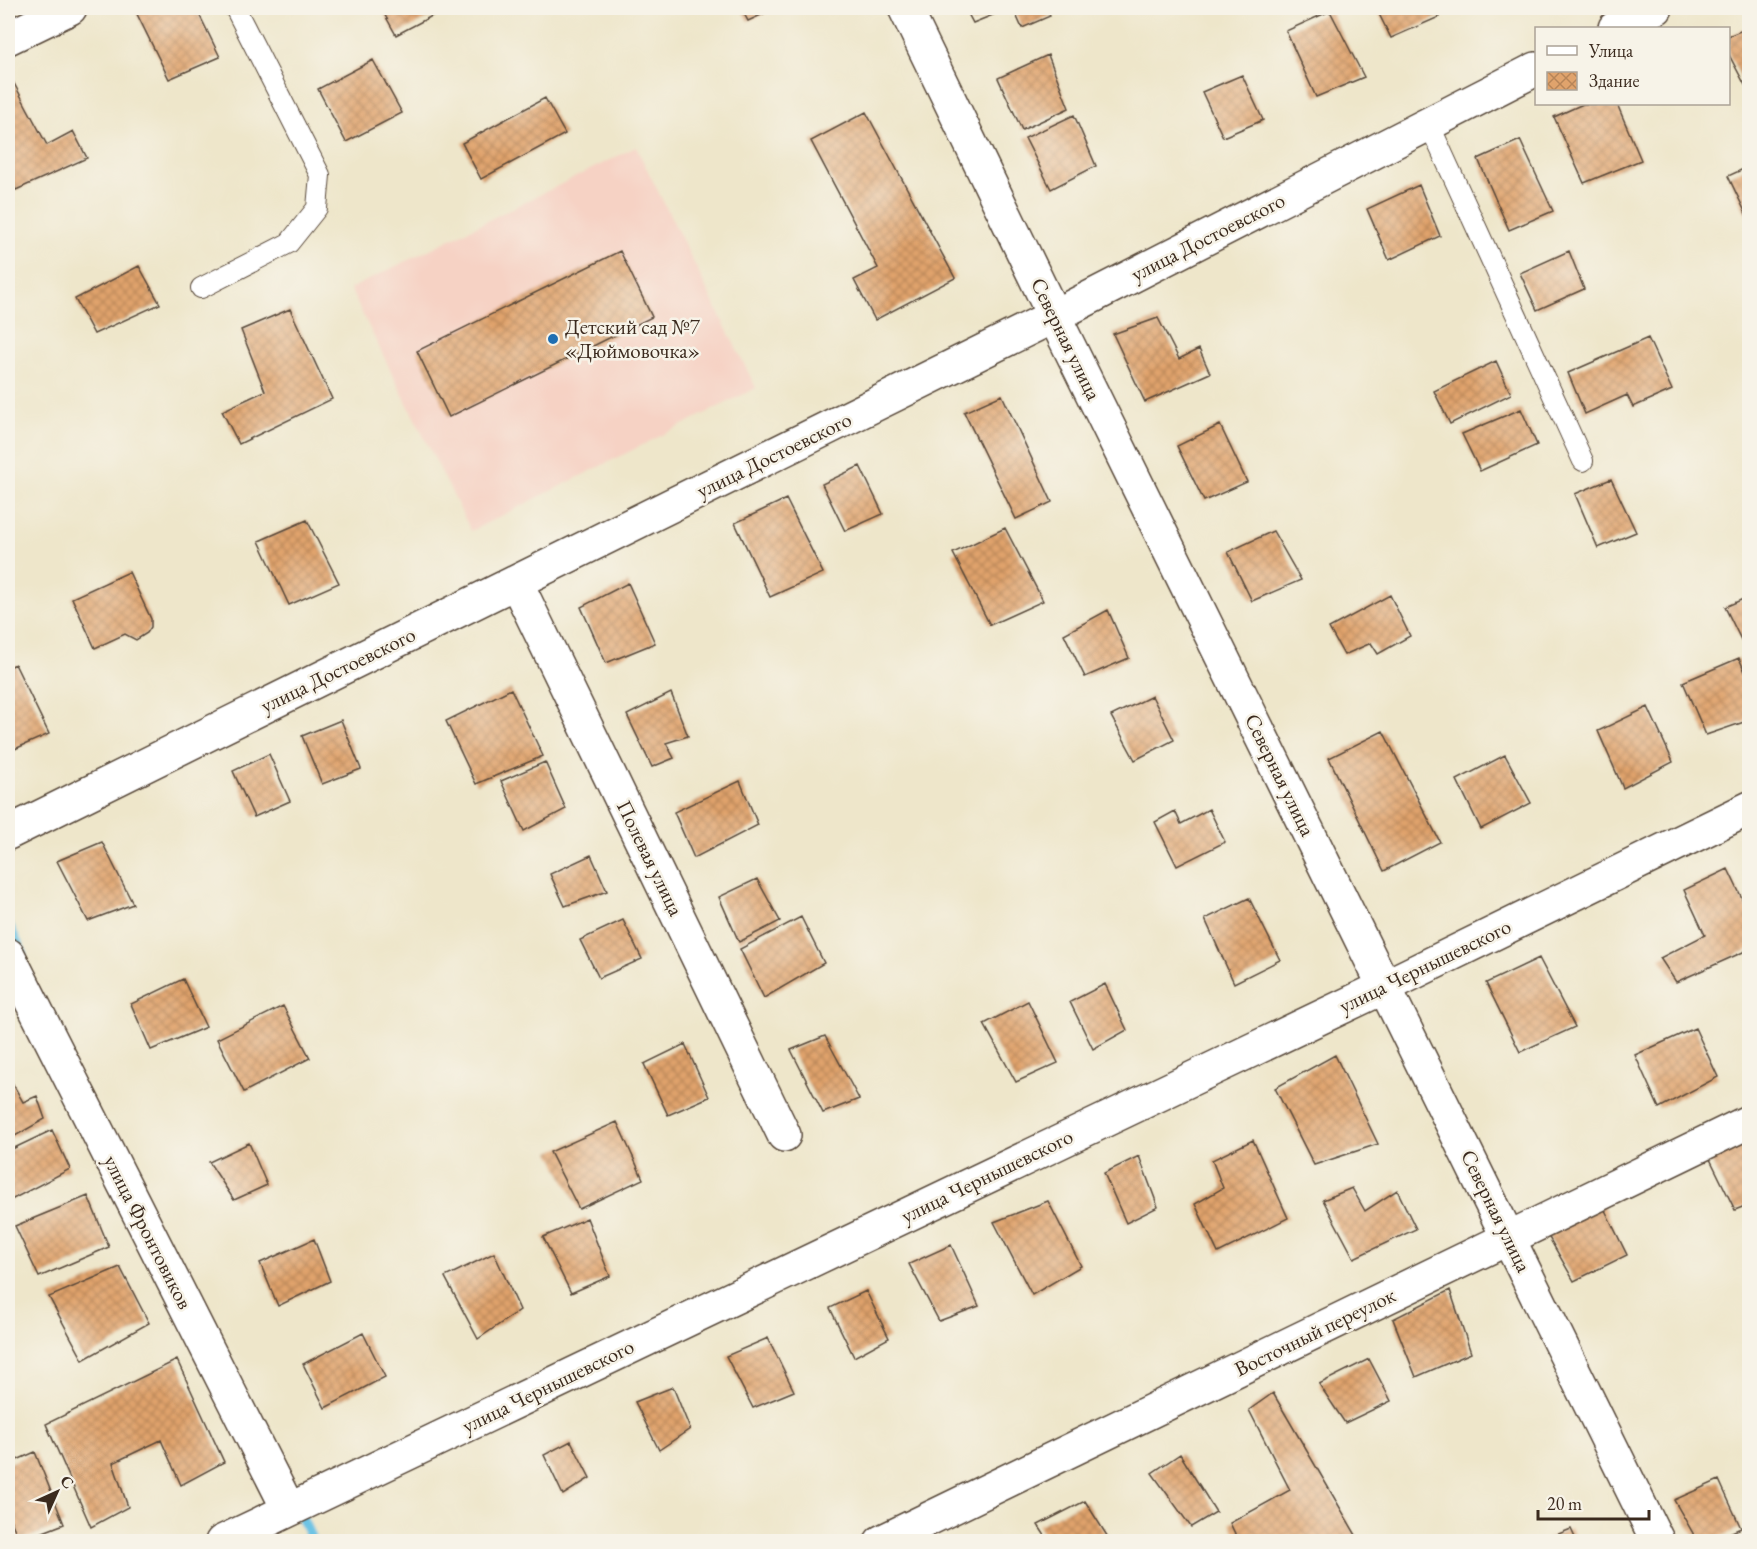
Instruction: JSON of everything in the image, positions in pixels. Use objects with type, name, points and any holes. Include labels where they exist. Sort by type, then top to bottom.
[{"type":"street","points":[[8,38],[70,8]]},
{"type":"street","name":"Северная улица","points":[[905,8],[1054,316],[1658,1542]]},
{"type":"street","points":[[1617,27],[1656,8]]},
{"type":"street","name":"улица Достоевского","points":[[8,833],[1054,316],[1535,70]]},
{"type":"street","name":"Полевая улица","points":[[516,582],[783,1135]]},
{"type":"street","name":"улица Чернышевского","points":[[222,1542],[1384,987],[1749,808]]},
{"type":"street","name":"улица Фронтовиков","points":[[8,955],[289,1510]]},
{"type":"street","name":"Восточный переулок","points":[[880,1542],[1749,1121]]},
{"type":"lane","points":[[201,288],[289,243],[318,208],[320,175],[236,8]]},
{"type":"lane","points":[[1429,124],[1583,461]]},
{"type":"shaded area","name":"Детский сад №7 «Дюймовочка»","points":[[636,147],[756,388],[471,531],[350,289]]},
{"type":"building","points":[[134,8],[196,8],[220,57],[169,79]]},
{"type":"building","points":[[381,8],[447,8],[396,35]]},
{"type":"building","points":[[741,8],[776,8],[748,21]]},
{"type":"building","points":[[965,8],[1010,8],[973,23]]},
{"type":"building","points":[[1013,8],[1045,8],[1050,16],[1022,28]]},
{"type":"building","points":[[1376,8],[1433,8],[1439,17],[1391,38]]},
{"type":"building","points":[[1330,11],[1364,77],[1316,97],[1286,31]]},
{"type":"building","points":[[1750,27],[1750,83],[1745,85],[1730,57],[1730,35]]},
{"type":"building","points":[[1048,55],[1069,108],[1022,130],[998,78]]},
{"type":"building","points":[[373,60],[402,113],[346,142],[318,89]]},
{"type":"building","points":[[1242,75],[1263,120],[1223,137],[1202,92]]},
{"type":"building","points":[[10,76],[47,145],[73,131],[87,158],[16,190],[8,174],[8,77]]},
{"type":"building","points":[[545,98],[565,134],[481,179],[462,143]]},
{"type":"building","points":[[1581,105],[1617,105],[1641,160],[1584,183],[1554,117]]},
{"type":"building","points":[[866,112],[955,278],[875,320],[854,280],[878,268],[811,141]]},
{"type":"building","points":[[1074,115],[1096,166],[1051,189],[1025,138]]},
{"type":"building","points":[[1520,140],[1553,211],[1509,230],[1478,159]]},
{"type":"building","points":[[1750,166],[1750,222],[1728,176]]},
{"type":"building","points":[[1419,185],[1440,236],[1389,260],[1367,209]]},
{"type":"building","points":[[620,251],[652,317],[449,417],[417,351]]},
{"type":"building","points":[[1569,251],[1584,289],[1537,310],[1520,273]]},
{"type":"building","points":[[139,266],[160,304],[94,334],[75,299]]},
{"type":"building","points":[[290,309],[332,399],[239,444],[222,411],[265,391],[241,330]]},
{"type":"building","points":[[1158,318],[1179,359],[1199,349],[1210,373],[1145,402],[1113,334]]},
{"type":"building","points":[[1648,338],[1672,390],[1633,407],[1627,395],[1585,414],[1568,373]]},
{"type":"building","points":[[1496,361],[1511,394],[1450,424],[1434,391]]},
{"type":"building","points":[[1002,395],[1052,502],[1016,519],[964,412]]},
{"type":"building","points":[[1521,409],[1537,445],[1480,471],[1462,434]]},
{"type":"building","points":[[1220,425],[1247,482],[1204,501],[1177,446]]},
{"type":"building","points":[[860,466],[883,514],[845,531],[822,484]]},
{"type":"building","points":[[1611,479],[1636,532],[1598,548],[1575,494]]},
{"type":"building","points":[[786,499],[823,573],[770,597],[735,523]]},
{"type":"building","points":[[307,520],[339,583],[289,605],[259,541]]},
{"type":"building","points":[[1005,528],[1043,601],[990,625],[953,553]]},
{"type":"building","points":[[1273,531],[1301,580],[1252,601],[1228,552]]},
{"type":"building","points":[[129,572],[151,619],[151,627],[147,633],[136,640],[125,634],[95,648],[72,598]]},
{"type":"building","points":[[628,583],[655,643],[606,663],[581,607]]},
{"type":"building","points":[[1390,595],[1410,636],[1378,654],[1371,643],[1344,655],[1329,628]]},
{"type":"building","points":[[1750,596],[1750,658],[1725,607]]},
{"type":"building","points":[[1108,610],[1129,658],[1085,677],[1064,634]]},
{"type":"building","points":[[1739,658],[1750,683],[1750,720],[1706,735],[1683,682]]},
{"type":"building","points":[[15,664],[49,734],[8,752],[8,668]]},
{"type":"building","points":[[511,689],[543,756],[476,784],[446,721]]},
{"type":"building","points":[[671,693],[688,736],[666,743],[674,758],[652,767],[627,715]]},
{"type":"building","points":[[1152,696],[1174,740],[1135,760],[1111,716]]},
{"type":"building","points":[[1648,707],[1673,762],[1623,788],[1598,731]]},
{"type":"building","points":[[341,720],[361,769],[322,784],[302,736]]},
{"type":"building","points":[[1383,731],[1440,842],[1384,871],[1329,758]]},
{"type":"building","points":[[269,754],[290,801],[254,817],[233,771]]},
{"type":"building","points":[[1505,755],[1531,803],[1481,829],[1457,780]]},
{"type":"building","points":[[545,762],[566,809],[524,831],[501,781]]},
{"type":"building","points":[[740,781],[758,825],[694,858],[674,812]]},
{"type":"building","points":[[1209,809],[1225,842],[1177,866],[1155,822],[1175,811],[1181,824]]},
{"type":"building","points":[[102,842],[133,904],[88,921],[57,861]]},
{"type":"building","points":[[591,855],[607,891],[565,906],[550,874]]},
{"type":"building","points":[[1728,869],[1750,915],[1750,949],[1676,982],[1660,958],[1705,935],[1684,890]]},
{"type":"building","points":[[757,879],[780,921],[739,942],[719,897]]},
{"type":"building","points":[[1249,898],[1280,960],[1234,983],[1205,919]]},
{"type":"building","points":[[801,917],[824,963],[764,998],[740,949]]},
{"type":"building","points":[[623,920],[642,959],[599,978],[580,940]]},
{"type":"building","points":[[1539,958],[1575,1027],[1520,1052],[1486,983]]},
{"type":"building","points":[[183,979],[206,1027],[151,1050],[131,1004]]},
{"type":"building","points":[[1105,984],[1127,1030],[1093,1049],[1070,1002]]},
{"type":"building","points":[[1028,1001],[1058,1063],[1016,1082],[984,1024]]},
{"type":"building","points":[[283,1006],[310,1058],[244,1092],[217,1039]]},
{"type":"building","points":[[1695,1028],[1718,1077],[1659,1108],[1635,1055]]},
{"type":"building","points":[[825,1036],[859,1099],[823,1113],[791,1050]]},
{"type":"building","points":[[685,1044],[709,1097],[668,1115],[644,1064]]},
{"type":"building","points":[[1335,1055],[1378,1144],[1314,1165],[1275,1088]]},
{"type":"building","points":[[8,1077],[23,1102],[37,1096],[45,1119],[8,1140]]},
{"type":"building","points":[[617,1122],[643,1179],[579,1209],[550,1152]]},
{"type":"building","points":[[52,1130],[70,1169],[11,1200],[8,1193],[8,1151]]},
{"type":"building","points":[[1253,1140],[1288,1218],[1218,1253],[1195,1204],[1223,1188],[1212,1160]]},
{"type":"building","points":[[1747,1141],[1750,1147],[1750,1204],[1735,1210],[1709,1157]]},
{"type":"building","points":[[249,1143],[267,1185],[234,1200],[209,1162]]},
{"type":"building","points":[[1139,1156],[1158,1207],[1126,1223],[1104,1173]]},
{"type":"building","points":[[1352,1188],[1365,1211],[1397,1190],[1416,1229],[1354,1258],[1323,1200]]},
{"type":"building","points":[[88,1196],[109,1247],[39,1277],[15,1226]]},
{"type":"building","points":[[1048,1201],[1081,1266],[1032,1295],[994,1222]]},
{"type":"building","points":[[1602,1204],[1627,1255],[1574,1281],[1547,1234]]},
{"type":"building","points":[[587,1218],[610,1276],[571,1293],[543,1237]]},
{"type":"building","points":[[314,1239],[330,1281],[278,1306],[260,1263]]},
{"type":"building","points":[[951,1245],[979,1306],[939,1321],[909,1264]]},
{"type":"building","points":[[494,1253],[520,1310],[478,1339],[445,1277]]},
{"type":"building","points":[[120,1267],[149,1323],[83,1360],[49,1297]]},
{"type":"building","points":[[1450,1290],[1471,1353],[1416,1377],[1393,1319]]},
{"type":"building","points":[[866,1291],[889,1338],[854,1357],[830,1308]]},
{"type":"building","points":[[363,1333],[385,1377],[325,1408],[303,1364]]},
{"type":"building","points":[[768,1338],[794,1391],[753,1408],[726,1356]]},
{"type":"building","points":[[1369,1359],[1391,1401],[1345,1423],[1319,1384]]},
{"type":"building","points":[[177,1360],[224,1462],[181,1485],[161,1440],[113,1463],[128,1507],[91,1527],[46,1424]]},
{"type":"building","points":[[673,1387],[690,1429],[659,1450],[635,1402]]},
{"type":"building","points":[[1273,1393],[1360,1542],[1239,1542],[1230,1523],[1290,1490],[1249,1410]]},
{"type":"building","points":[[571,1441],[590,1478],[563,1495],[544,1455]]},
{"type":"building","points":[[35,1452],[64,1524],[20,1541],[8,1515],[8,1464]]},
{"type":"building","points":[[1180,1454],[1216,1512],[1191,1527],[1152,1473]]},
{"type":"building","points":[[1719,1480],[1741,1528],[1709,1542],[1698,1542],[1674,1500]]},
{"type":"building","points":[[1085,1501],[1111,1542],[1049,1542],[1038,1525]]},
{"type":"building","points":[[1571,1529],[1577,1542],[1541,1542],[1541,1541]]},
{"type":"waterway","points":[[8,924],[22,953]]},
{"type":"waterway","points":[[298,1510],[313,1542]]},
{"type":"place","name":"Детский сад №7 «Дюймовочка»","points":[[553,339]]}]
